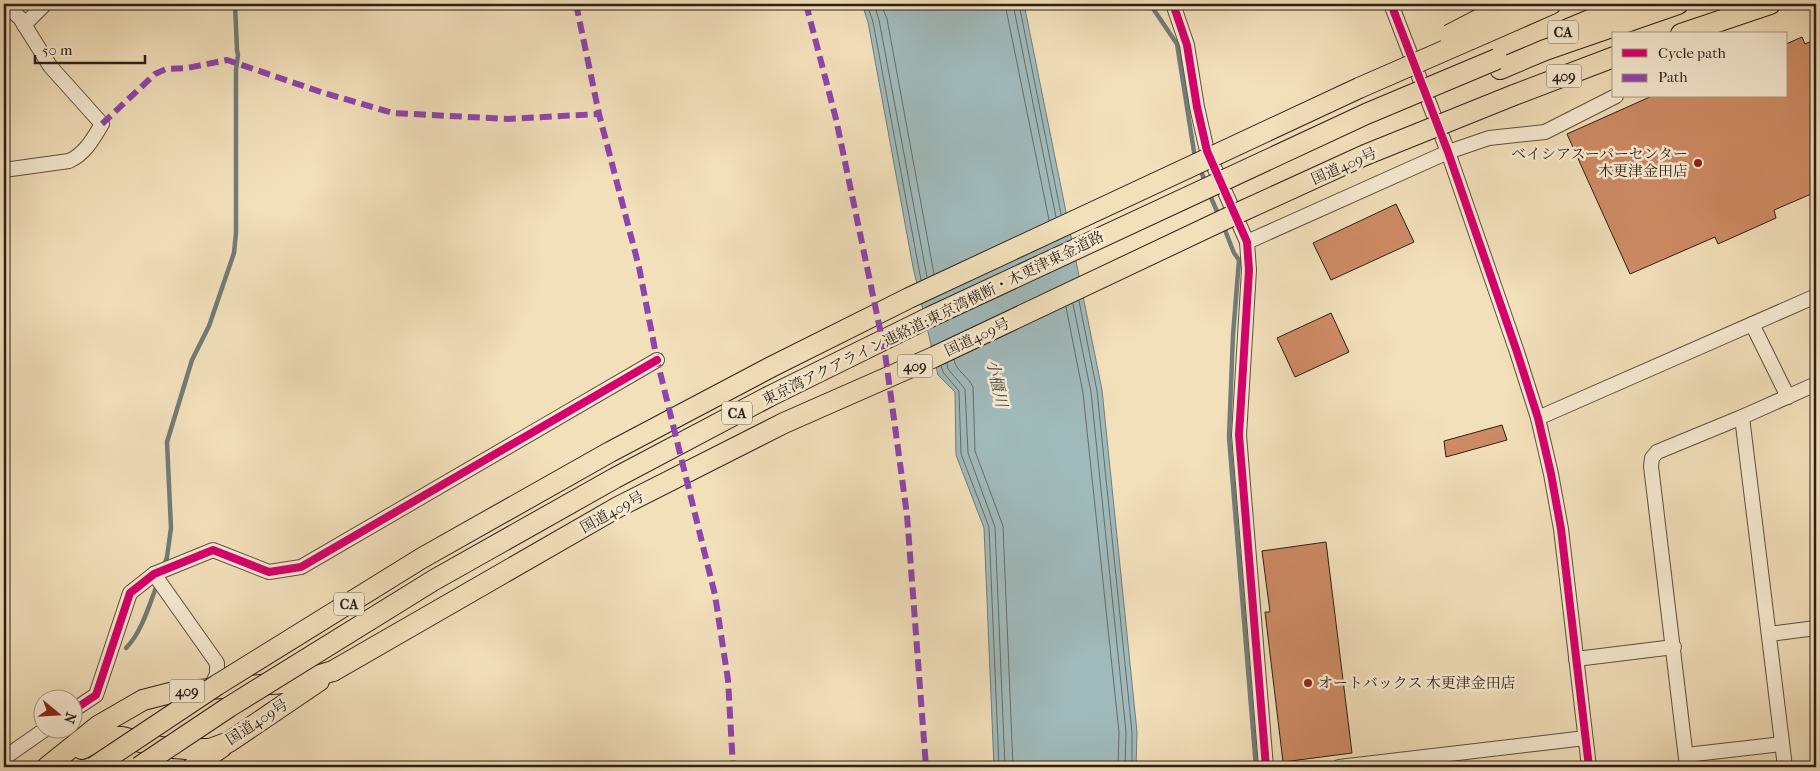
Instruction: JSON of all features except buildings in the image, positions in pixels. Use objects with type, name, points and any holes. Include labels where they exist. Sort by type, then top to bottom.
[{"type":"highway","points":[[1482,27],[1511,4]]},
{"type":"highway","name":"CA","points":[[1482,27],[1551,4]]},
{"type":"highway","name":"東京湾アクアライン連絡道;東京湾横断・木更津東金道路","points":[[139,767],[229,707],[434,580],[615,478],[770,396],[930,317],[1366,114],[1499,64],[1628,4]]},
{"type":"highway","points":[[1499,64],[1678,4]]},
{"type":"highway","points":[[1687,32],[1770,4]]},
{"type":"highway","name":"東京湾アクアライン連絡道;東京湾横断・木更津東金道路","points":[[94,767],[217,685],[422,558],[610,452],[772,366],[908,298],[1360,88],[1425,47],[1482,27]]},
{"type":"highway","name":"国道409号","points":[[53,763],[106,738],[122,737],[160,747],[187,749],[210,748],[230,742],[333,671],[618,507],[784,422],[934,357],[1365,155],[1612,58]]},
{"type":"highway","name":"国道409号","points":[[53,763],[98,726],[144,700],[174,692],[296,682],[333,671]]},
{"type":"highway","points":[[192,767],[230,742]]},
{"type":"street","points":[[4,4],[20,18],[50,66],[102,124],[91,142],[76,159],[4,170]]},
{"type":"street","points":[[24,25],[45,4]]},
{"type":"street","points":[[1173,4],[1187,45],[1206,151],[1247,242],[1249,270],[1239,435],[1266,767]]},
{"type":"street","points":[[1391,4],[1448,152],[1518,352],[1538,418],[1561,529],[1589,767]]},
{"type":"street","points":[[1247,242],[1448,152],[1489,138],[1545,132],[1612,98]]},
{"type":"street","points":[[1538,418],[1816,296]]},
{"type":"street","points":[[1752,324],[1788,397]]},
{"type":"street","points":[[82,704],[96,695],[130,593],[154,574],[213,550],[269,572],[301,567],[658,360]]},
{"type":"street","points":[[1782,744],[1686,761],[1674,647],[1650,466],[1652,458],[1657,452],[1816,384]]},
{"type":"street","points":[[1742,417],[1785,767]]},
{"type":"street","points":[[154,574],[217,663],[217,674],[210,690]]},
{"type":"street","points":[[1768,634],[1816,628]]},
{"type":"street","points":[[1576,659],[1674,647]]},
{"type":"street","points":[[4,758],[33,738]]},
{"type":"street","points":[[1339,767],[1585,738]]},
{"type":"water","name":"小櫃川","points":[[862,4],[1024,4],[1102,390],[1137,732],[1136,767],[994,767],[984,528],[956,455],[955,392],[938,375],[913,267],[868,22]]},
{"type":"waterway","points":[[164,566],[171,528],[167,442],[192,360],[209,326],[234,253],[236,233],[236,70],[238,55],[235,4]]},
{"type":"waterway","points":[[1150,4],[1177,44],[1195,158]]},
{"type":"waterway","points":[[1199,167],[1206,183]]},
{"type":"waterway","points":[[1209,193],[1219,216]]},
{"type":"waterway","points":[[1223,225],[1234,253],[1239,260],[1233,335],[1229,437],[1256,767]]},
{"type":"waterway","points":[[126,648],[132,642],[141,626],[157,585]]},
{"type":"marked path","points":[[576,4],[599,114],[639,267],[657,360],[715,595],[728,680],[733,767]]},
{"type":"marked path","points":[[806,4],[836,119],[885,353],[907,515],[926,767]]},
{"type":"marked path","points":[[102,124],[155,74],[166,69],[187,68],[227,60],[321,92],[393,113],[508,119],[599,114]]},
{"type":"cycle path","points":[[1173,4],[1187,45],[1197,107],[1207,151],[1247,242],[1249,270],[1239,435],[1266,767]]},
{"type":"cycle path","points":[[1391,4],[1448,152],[1538,418],[1561,529],[1589,767]]},
{"type":"cycle path","points":[[82,704],[96,695],[130,593],[154,574],[213,550],[269,572],[301,567],[657,360]]},
{"type":"place","name":"ベイシアスーパーセンター 木更津金田店","points":[[1698,163]]},
{"type":"place","name":"オートバックス 木更津金田店","points":[[1308,683]]}]
